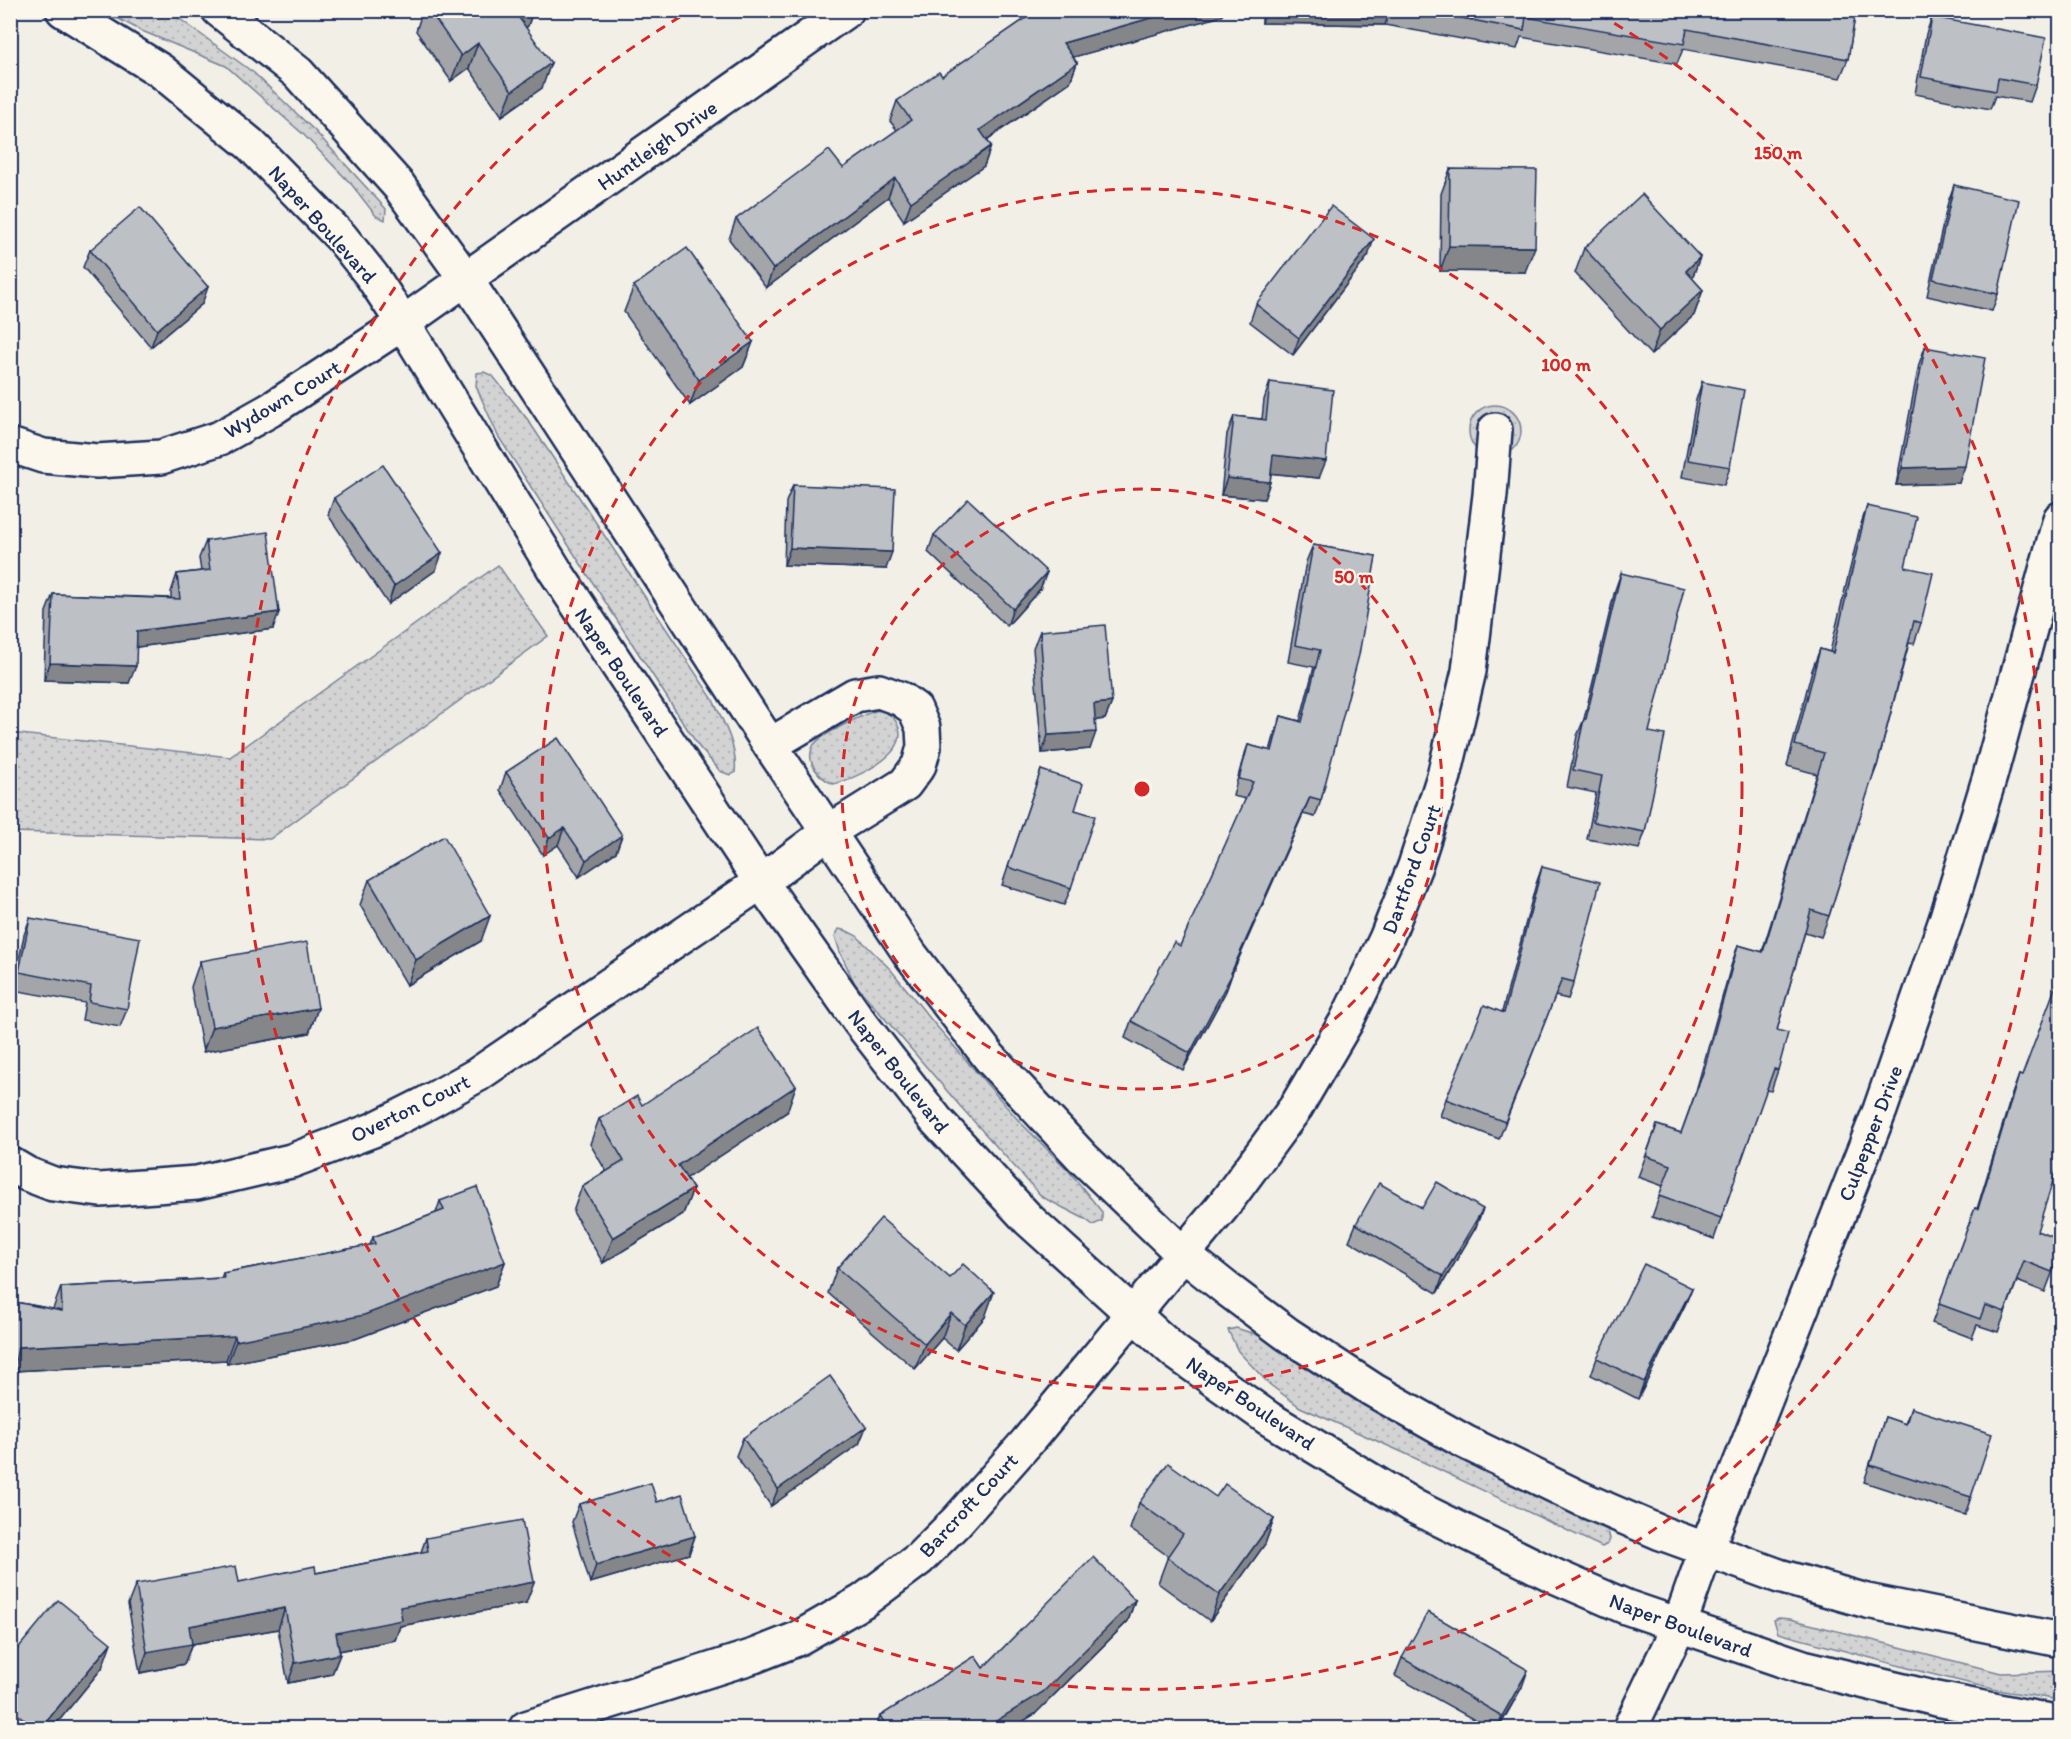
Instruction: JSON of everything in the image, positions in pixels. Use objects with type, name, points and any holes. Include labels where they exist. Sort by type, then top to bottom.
[{"type":"main road","name":"Naper Boulevard","points":[[63,10],[161,71],[250,144],[340,237],[372,276],[404,323],[556,572],[761,882],[859,1021],[936,1120],[1029,1220],[1175,1352],[1268,1418],[1415,1507],[1557,1577],[1626,1607],[1803,1667],[1937,1700],[2061,1723]]},
{"type":"main road","points":[[219,10],[298,73],[399,186],[465,278],[770,746],[910,954],[990,1058],[1083,1158],[1183,1254],[1287,1334],[1373,1390],[1465,1442],[1582,1499],[1661,1533],[1779,1576],[1867,1601],[2061,1640]]},
{"type":"main road","name":"Huntleigh Drive","points":[[404,323],[847,10]]},
{"type":"main road","name":"Wydown Court","points":[[10,445],[43,456],[97,461],[161,457],[220,438],[270,410],[404,323]]},
{"type":"main road","name":"Dartford Court","points":[[1133,1314],[1223,1206],[1296,1107],[1346,1022],[1386,939],[1416,866],[1444,776],[1469,670],[1485,540],[1495,430]]},
{"type":"main road","name":"Culpepper Drive","points":[[1630,1728],[1679,1626],[1706,1550],[1871,1132],[1911,1020],[1946,920],[1990,776],[2061,519]]},
{"type":"main road","name":"Overton Court","points":[[10,1164],[27,1174],[53,1184],[100,1190],[197,1183],[291,1161],[373,1130],[477,1075],[761,882],[828,832],[905,784],[919,765],[924,747],[923,729],[915,709],[901,699],[879,691],[855,695],[770,746]]},
{"type":"main road","name":"Barcroft Court","points":[[526,1728],[754,1656],[797,1639],[863,1601],[919,1559],[957,1521],[1027,1442],[1133,1314]]},
{"type":"shaded area","points":[[108,11],[169,11],[254,73],[315,131],[386,209],[385,220],[376,216],[352,185],[304,135],[226,66],[142,31]]},
{"type":"shaded area","points":[[484,372],[493,376],[528,420],[712,698],[732,744],[735,773],[730,775],[720,771],[699,747],[498,436],[476,386],[477,373]]},
{"type":"shaded area","points":[[1490,405],[1500,405],[1509,409],[1517,417],[1521,431],[1517,445],[1509,453],[1500,457],[1490,457],[1481,453],[1473,445],[1469,436],[1469,426],[1473,417],[1481,409]]},
{"type":"shaded area","points":[[498,565],[548,636],[270,839],[11,832],[11,733],[230,757]]},
{"type":"shaded area","points":[[879,710],[891,716],[899,728],[900,738],[895,748],[877,765],[842,782],[833,784],[823,778],[812,764],[811,758],[813,746],[817,741],[854,720]]},
{"type":"shaded area","points":[[839,929],[857,936],[891,970],[1019,1121],[1068,1170],[1102,1212],[1102,1221],[1093,1225],[1042,1197],[960,1106],[855,984],[835,936]]},
{"type":"shaded area","points":[[1236,1328],[1267,1338],[1382,1413],[1479,1469],[1601,1526],[1608,1531],[1610,1539],[1608,1544],[1602,1547],[1402,1452],[1300,1407],[1269,1384],[1238,1351],[1228,1330]]},
{"type":"shaded area","points":[[1779,1618],[2001,1673],[2060,1671],[2060,1700],[1997,1690],[1778,1633],[1774,1620]]},
{"type":"building","points":[[429,10],[523,10],[517,15],[551,63],[512,91],[478,43],[461,56]]},
{"type":"building","points":[[1038,10],[1179,10],[1063,43],[1077,63],[980,130],[991,146],[911,202],[895,178],[773,269],[736,219],[829,150],[843,168],[911,120],[897,101],[939,72],[942,76]]},
{"type":"building","points":[[1420,10],[1856,10],[1848,59],[1687,29],[1684,44],[1526,17],[1524,30]]},
{"type":"building","points":[[1932,17],[2046,38],[2036,85],[1998,78],[1996,91],[1921,77]]},
{"type":"building","points":[[1450,169],[1537,170],[1535,247],[1449,246]]},
{"type":"building","points":[[1954,185],[2019,200],[1998,294],[1933,279]]},
{"type":"building","points":[[1642,194],[1700,257],[1686,271],[1703,290],[1660,330],[1584,248]]},
{"type":"building","points":[[1331,206],[1374,239],[1299,338],[1256,304]]},
{"type":"building","points":[[140,207],[208,287],[157,330],[90,250]]},
{"type":"building","points":[[687,248],[753,342],[699,380],[634,286]]},
{"type":"building","points":[[1925,347],[1985,358],[1965,466],[1902,468]]},
{"type":"building","points":[[1270,382],[1333,390],[1326,461],[1273,455],[1270,482],[1227,478],[1234,416],[1266,420]]},
{"type":"building","points":[[1702,382],[1744,390],[1730,467],[1688,460]]},
{"type":"building","points":[[383,465],[442,553],[394,586],[334,498]]},
{"type":"building","points":[[793,485],[895,489],[892,552],[790,548]]},
{"type":"building","points":[[968,499],[1047,572],[1013,609],[934,535]]},
{"type":"building","points":[[1867,506],[1917,517],[1905,567],[1933,573],[1921,623],[1914,621],[1877,766],[1829,916],[1811,910],[1777,1030],[1788,1033],[1778,1070],[1774,1069],[1721,1218],[1659,1196],[1671,1165],[1646,1156],[1657,1125],[1681,1133],[1704,1070],[1738,945],[1763,952],[1824,753],[1795,745],[1820,649],[1833,653]]},
{"type":"building","points":[[268,532],[279,612],[137,631],[136,666],[50,663],[53,594],[180,599],[177,574],[210,570],[206,541]]},
{"type":"building","points":[[1313,545],[1376,556],[1359,655],[1321,800],[1310,797],[1232,974],[1190,1053],[1131,1021],[1174,942],[1180,946],[1253,782],[1239,779],[1248,745],[1272,751],[1281,716],[1302,722],[1320,650],[1295,645]]},
{"type":"building","points":[[1621,573],[1684,588],[1649,732],[1665,735],[1645,832],[1593,822],[1602,776],[1573,770]]},
{"type":"building","points":[[1105,625],[1112,702],[1094,704],[1096,732],[1048,735],[1040,631]]},
{"type":"building","points":[[558,738],[622,835],[586,860],[564,828],[549,838],[506,772]]},
{"type":"building","points":[[1041,770],[1083,784],[1075,810],[1095,816],[1071,888],[1008,867]]},
{"type":"building","points":[[444,836],[490,916],[416,960],[369,880]]},
{"type":"building","points":[[1542,867],[1600,882],[1574,982],[1562,979],[1505,1122],[1446,1099],[1484,1005],[1504,1013]]},
{"type":"building","points":[[30,918],[140,938],[127,1009],[89,1002],[91,986],[19,972]]},
{"type":"building","points":[[307,942],[318,1008],[212,1027],[200,961]]},
{"type":"building","points":[[2061,972],[2061,1156],[2037,1231],[2061,1240],[2061,1250],[2052,1272],[2024,1261],[2005,1312],[1985,1305],[1980,1319],[1939,1304],[1975,1208],[1978,1209],[2019,1075],[2022,1076]]},
{"type":"building","points":[[758,1028],[796,1086],[678,1165],[693,1189],[613,1238],[582,1186],[624,1161],[599,1119],[637,1096],[642,1105]]},
{"type":"building","points":[[1437,1182],[1483,1209],[1443,1276],[1356,1224],[1379,1183],[1422,1208]]},
{"type":"building","points":[[477,1187],[505,1262],[364,1315],[236,1341],[235,1336],[18,1347],[14,1369],[10,1369],[10,1301],[62,1311],[61,1287],[224,1278],[223,1273],[375,1244],[373,1237],[444,1210],[440,1201]]},
{"type":"building","points":[[881,1218],[950,1278],[963,1264],[994,1292],[965,1325],[951,1313],[925,1344],[837,1268]]},
{"type":"building","points":[[1644,1264],[1692,1288],[1644,1382],[1597,1358]]},
{"type":"building","points":[[830,1376],[866,1427],[778,1489],[743,1438]]},
{"type":"building","points":[[1911,1408],[1992,1434],[1971,1497],[1870,1465],[1885,1417],[1906,1424]]},
{"type":"building","points":[[1168,1463],[1216,1497],[1225,1484],[1274,1519],[1219,1595],[1167,1557],[1183,1534],[1139,1503]]},
{"type":"building","points":[[651,1483],[657,1502],[682,1494],[695,1536],[596,1565],[579,1504]]},
{"type":"building","points":[[522,1520],[534,1582],[400,1607],[402,1620],[336,1633],[340,1654],[295,1663],[285,1608],[189,1626],[192,1644],[147,1652],[136,1584],[236,1566],[239,1582],[315,1566],[316,1573],[428,1551],[426,1538]]},
{"type":"building","points":[[1093,1557],[1135,1600],[1043,1692],[985,1728],[888,1728],[880,1716],[975,1656],[983,1668]]},
{"type":"building","points":[[58,1600],[111,1643],[41,1728],[35,1728],[10,1708],[10,1658]]},
{"type":"building","points":[[1428,1612],[1528,1670],[1502,1716],[1402,1658]]}]
